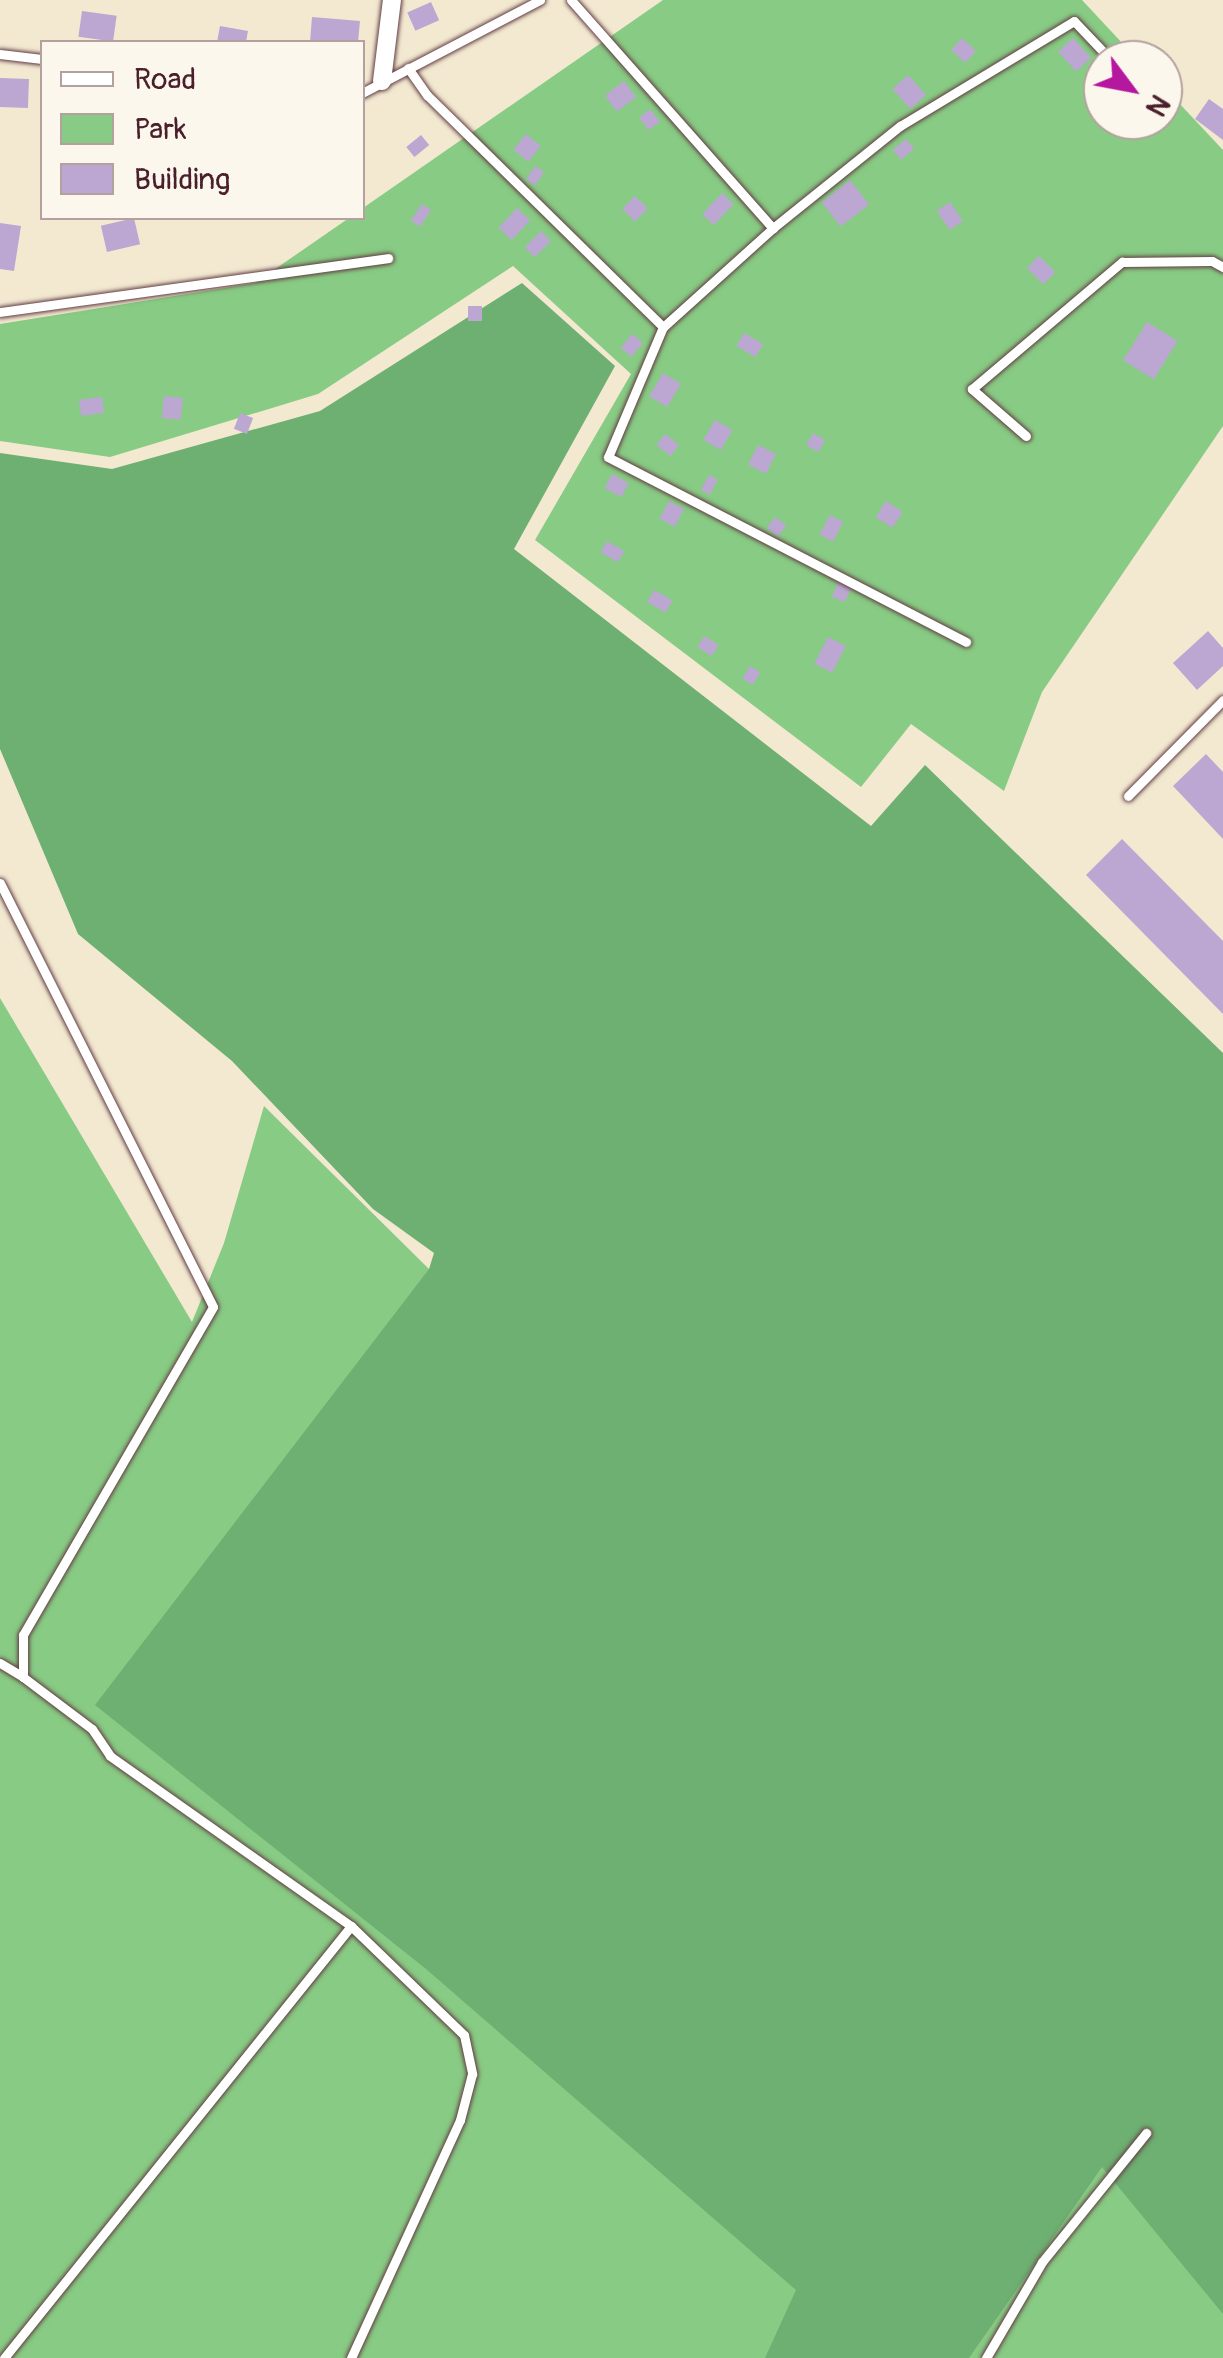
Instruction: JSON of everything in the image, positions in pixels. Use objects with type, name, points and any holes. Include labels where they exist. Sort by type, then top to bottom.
[{"type":"street","points":[[382,81],[392,0]]},
{"type":"lane","points":[[365,92],[540,0]]},
{"type":"lane","points":[[571,0],[773,228]]},
{"type":"lane","points":[[966,642],[608,456],[663,327],[773,228],[900,126],[1074,21],[1092,40]]},
{"type":"lane","points":[[0,54],[40,60]]},
{"type":"lane","points":[[408,68],[427,95],[663,327]]},
{"type":"lane","points":[[0,312],[388,258]]},
{"type":"lane","points":[[1026,436],[972,390],[1122,262],[1212,261],[1223,267]]},
{"type":"lane","points":[[1128,796],[1223,700]]},
{"type":"lane","points":[[0,884],[213,1307],[22,1635],[22,1676]]},
{"type":"lane","points":[[0,1664],[92,1729],[110,1756],[351,1926],[464,2035],[472,2074],[460,2120],[351,2358]]},
{"type":"lane","points":[[4,2358],[351,1926]]},
{"type":"lane","points":[[986,2358],[1042,2262],[1146,2133]]},
{"type":"green space","points":[[663,0],[1082,0],[1119,40],[1083,40],[1083,140],[1183,140],[1183,107],[1223,150],[1223,426],[1042,692],[1004,791],[911,724],[861,787],[535,540],[631,374],[513,266],[318,394],[110,457],[0,441],[0,324],[255,283],[346,220],[365,220],[365,207]]},
{"type":"green space","points":[[522,283],[615,366],[514,549],[871,826],[925,765],[1223,1053],[1223,2314],[1102,2167],[969,2358],[765,2358],[796,2290],[426,1969],[95,1705],[429,1269],[434,1253],[373,1209],[232,1061],[78,934],[0,749],[0,453],[112,469],[320,411]]},
{"type":"green space","points":[[0,998],[192,1322],[224,1243],[264,1106],[429,1269],[1223,2100],[1223,2358],[0,2358]]},
{"type":"building","points":[[431,2],[439,20],[415,31],[407,13]]},
{"type":"building","points":[[82,11],[117,16],[113,40],[78,37]]},
{"type":"building","points":[[312,17],[360,21],[358,40],[310,40]]},
{"type":"building","points":[[220,26],[248,31],[246,40],[217,40]]},
{"type":"building","points":[[962,38],[976,51],[965,63],[951,50]]},
{"type":"building","points":[[1073,38],[1083,49],[1083,65],[1076,71],[1058,51]]},
{"type":"building","points":[[908,75],[926,95],[910,109],[892,89]]},
{"type":"building","points":[[0,78],[29,79],[28,108],[0,107]]},
{"type":"building","points":[[624,81],[636,97],[617,111],[605,95]]},
{"type":"building","points":[[1209,99],[1223,109],[1223,140],[1195,119]]},
{"type":"building","points":[[650,109],[660,122],[649,130],[639,118]]},
{"type":"building","points":[[526,134],[541,146],[528,162],[513,150]]},
{"type":"building","points":[[421,135],[429,145],[414,157],[406,147]]},
{"type":"building","points":[[906,139],[914,149],[901,160],[893,150]]},
{"type":"building","points":[[535,166],[544,172],[535,185],[526,179]]},
{"type":"building","points":[[850,180],[869,204],[841,227],[822,202]]},
{"type":"building","points":[[722,193],[734,204],[714,225],[702,214]]},
{"type":"building","points":[[635,196],[648,209],[635,221],[622,209]]},
{"type":"building","points":[[950,202],[963,221],[950,230],[937,211]]},
{"type":"building","points":[[422,204],[431,210],[420,227],[411,221]]},
{"type":"building","points":[[517,208],[530,220],[512,240],[499,228]]},
{"type":"building","points":[[134,220],[140,244],[107,252],[101,226]]},
{"type":"building","points":[[0,223],[21,226],[14,271],[0,269]]},
{"type":"building","points":[[541,231],[551,241],[535,257],[525,247]]},
{"type":"building","points":[[1039,256],[1055,272],[1043,284],[1027,268]]},
{"type":"building","points":[[468,306],[482,306],[482,321],[468,321]]},
{"type":"building","points":[[1147,322],[1178,341],[1154,379],[1123,360]]},
{"type":"building","points":[[744,333],[763,344],[756,357],[736,346]]},
{"type":"building","points":[[632,334],[643,343],[632,357],[621,348]]},
{"type":"building","points":[[663,373],[681,384],[667,407],[649,396]]},
{"type":"building","points":[[164,396],[183,398],[181,420],[162,418]]},
{"type":"building","points":[[102,397],[104,413],[81,416],[79,400]]},
{"type":"building","points":[[240,413],[253,418],[247,434],[234,429]]},
{"type":"building","points":[[715,420],[732,430],[721,450],[704,440]]},
{"type":"building","points":[[813,433],[825,440],[818,452],[806,445]]},
{"type":"building","points":[[665,434],[679,445],[671,456],[656,445]]},
{"type":"building","points":[[758,445],[776,454],[766,474],[748,465]]},
{"type":"building","points":[[612,474],[629,483],[621,497],[604,488]]},
{"type":"building","points":[[709,475],[718,480],[710,495],[701,490]]},
{"type":"building","points":[[669,501],[684,509],[675,527],[660,519]]},
{"type":"building","points":[[886,501],[903,512],[892,528],[876,517]]},
{"type":"building","points":[[830,515],[843,522],[833,541],[820,534]]},
{"type":"building","points":[[775,517],[786,525],[778,537],[767,528]]},
{"type":"building","points":[[607,541],[624,551],[618,562],[600,552]]},
{"type":"building","points":[[839,581],[852,587],[845,602],[832,596]]},
{"type":"building","points":[[654,590],[672,600],[666,612],[647,602]]},
{"type":"building","points":[[1208,631],[1223,648],[1223,666],[1197,690],[1173,663]]},
{"type":"building","points":[[704,636],[719,645],[712,656],[697,647]]},
{"type":"building","points":[[828,637],[846,646],[832,673],[814,664]]},
{"type":"building","points":[[750,666],[760,672],[753,685],[742,679]]},
{"type":"building","points":[[1206,754],[1223,772],[1223,839],[1173,786]]},
{"type":"building","points":[[1122,839],[1223,941],[1223,1014],[1086,875]]}]
